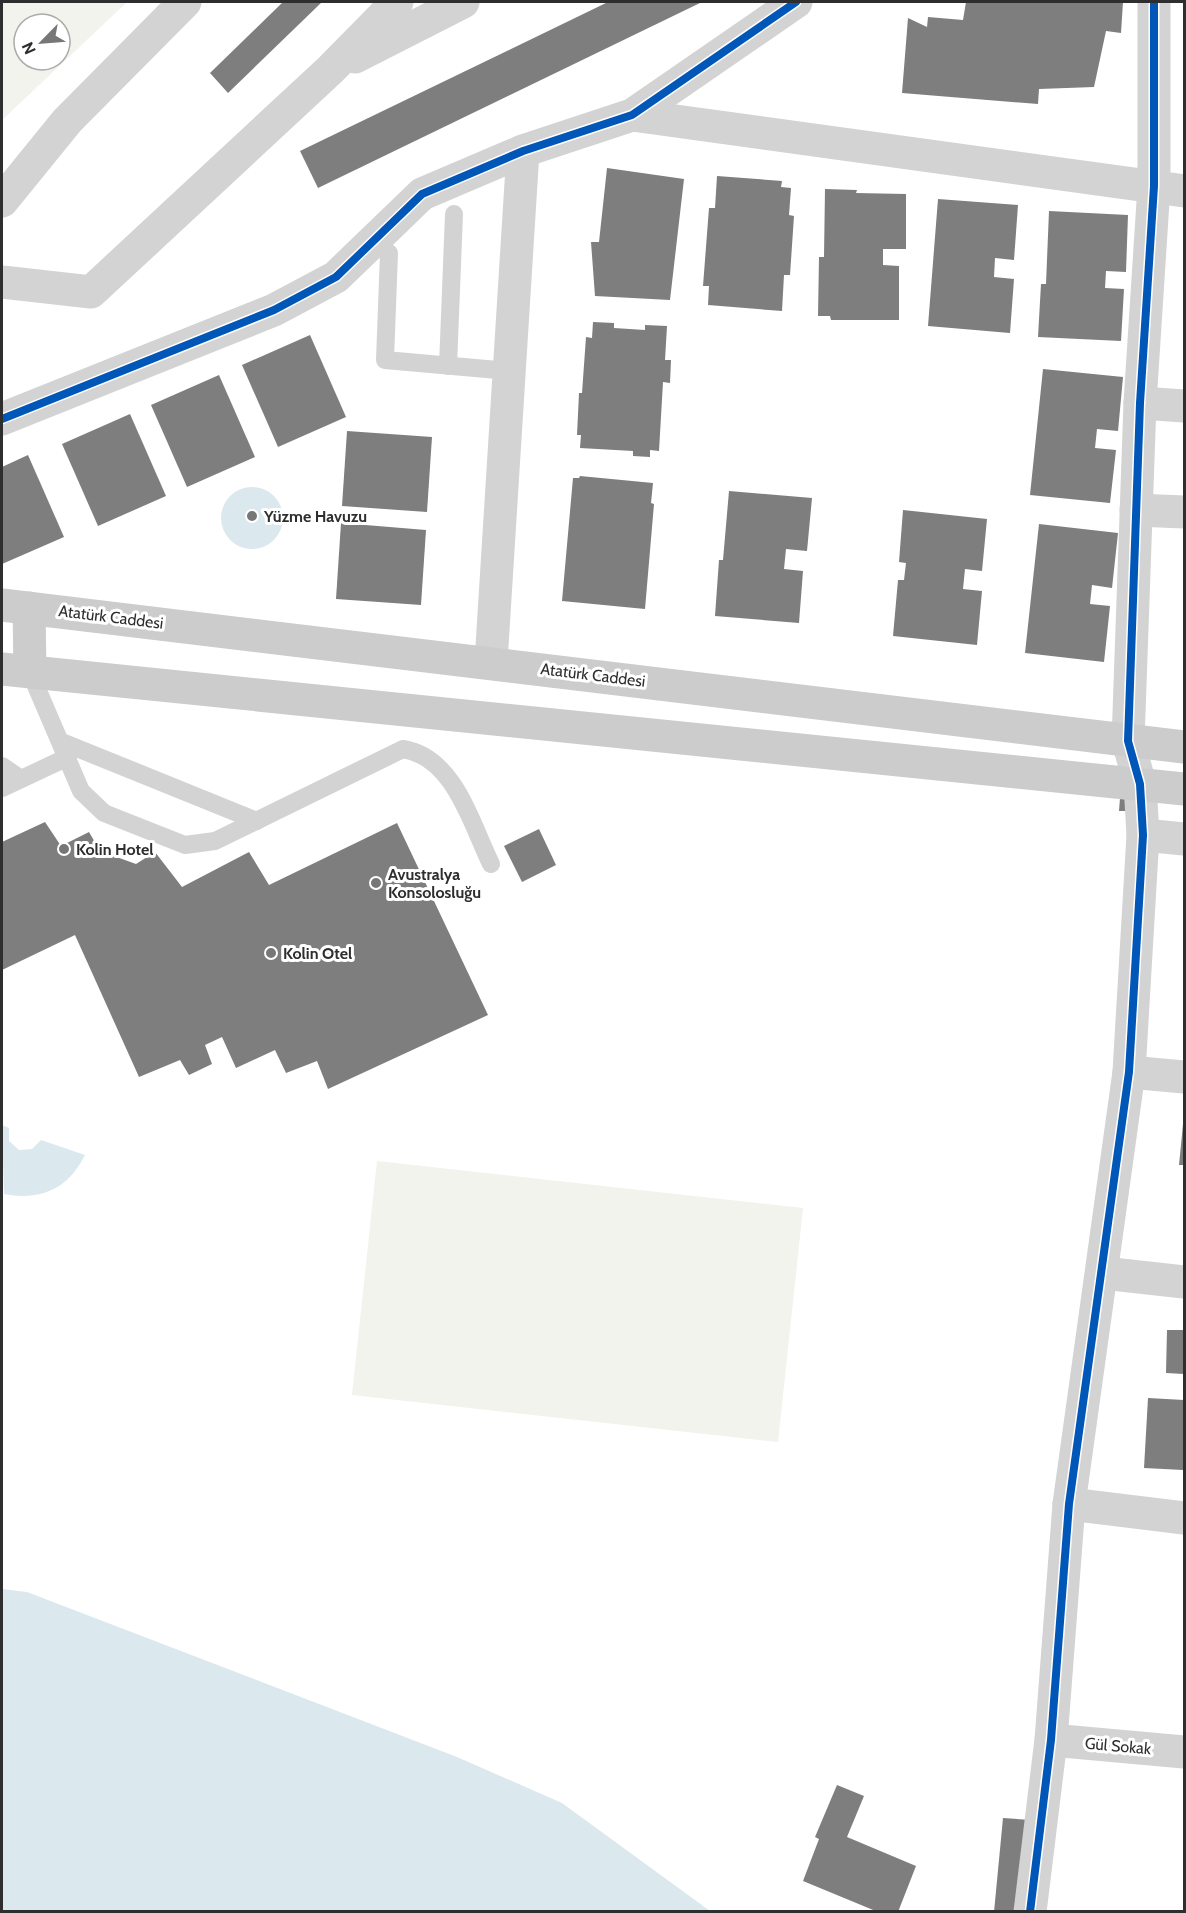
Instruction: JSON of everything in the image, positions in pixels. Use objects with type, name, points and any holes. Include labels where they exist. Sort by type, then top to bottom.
[{"type":"main road","name":"Atatürk Caddesi","points":[[15,606],[1185,747]]},
{"type":"main road","points":[[15,606],[16,670],[1185,789]]},
{"type":"street","points":[[2,201],[68,121],[185,2]]},
{"type":"street","points":[[2,282],[91,292],[330,70],[397,2]]},
{"type":"street","points":[[330,70],[463,2]]},
{"type":"street","points":[[2,419],[274,310],[336,277],[422,194],[523,152],[632,115],[796,2]]},
{"type":"street","points":[[1030,1911],[1051,1740],[1069,1504],[1103,1273],[1129,1072],[1143,835],[1140,784],[1128,741],[1140,403],[1169,188],[1154,2]]},
{"type":"street","points":[[632,115],[1169,188]]},
{"type":"street","points":[[491,662],[523,152]]},
{"type":"street","points":[[1140,403],[1185,406]]},
{"type":"street","points":[[1136,510],[1185,512]]},
{"type":"street","points":[[1143,835],[1185,839]]},
{"type":"street","points":[[1129,1072],[1185,1077]]},
{"type":"street","points":[[1103,1273],[1185,1282]]},
{"type":"street","points":[[1069,1504],[1185,1518]]},
{"type":"street","name":"Gül Sokak","points":[[1051,1740],[1185,1752]]},
{"type":"lane","points":[[448,366],[454,214]]},
{"type":"lane","points":[[389,253],[385,360],[509,371]]},
{"type":"lane","points":[[16,670],[65,750],[81,791],[104,813],[185,845],[215,841],[403,749],[432,760],[442,768],[491,864]]},
{"type":"lane","points":[[2,788],[21,779],[65,750]]},
{"type":"lane","points":[[65,750],[257,821]]},
{"type":"lane","points":[[2,766],[21,779]]},
{"type":"shaded area","points":[[2,2],[127,2],[72,54],[72,12],[12,12],[12,72],[53,72],[2,120]]},
{"type":"shaded area","name":"Yüzme Havuzu","points":[[246,487],[258,487],[274,496],[281,506],[283,518],[281,530],[274,540],[258,549],[246,549],[235,544],[226,535],[221,524],[221,512],[226,501],[235,492]]},
{"type":"shaded area","points":[[2,1125],[9,1128],[9,1141],[19,1150],[32,1149],[41,1140],[85,1155],[70,1176],[52,1190],[30,1196],[4,1194]]},
{"type":"shaded area","points":[[377,1161],[803,1208],[778,1442],[352,1395]]},
{"type":"shaded area","points":[[2,1589],[27,1592],[457,1757],[562,1803],[710,1911],[2,1911]]},
{"type":"building","points":[[283,2],[322,2],[228,93],[210,73]]},
{"type":"building","points":[[608,2],[702,2],[318,188],[300,151]]},
{"type":"building","points":[[966,2],[1123,2],[1121,33],[1106,31],[1094,87],[1039,89],[1038,104],[902,93],[908,18],[927,27],[928,17],[963,20]]},
{"type":"building","points":[[607,168],[684,179],[670,300],[595,296],[591,242],[599,242]]},
{"type":"building","points":[[717,176],[782,181],[781,187],[791,188],[789,215],[794,216],[790,275],[784,275],[782,311],[708,305],[709,286],[703,286],[709,208],[715,208]]},
{"type":"building","points":[[825,189],[857,190],[856,193],[906,194],[906,249],[883,249],[883,265],[899,266],[899,320],[831,320],[830,316],[818,316],[819,257],[824,257]]},
{"type":"building","points":[[938,199],[1018,205],[1014,260],[995,258],[994,277],[1014,279],[1010,333],[928,326]]},
{"type":"building","points":[[1049,211],[1128,215],[1126,272],[1106,271],[1105,288],[1124,289],[1121,341],[1038,337],[1041,284],[1046,284]]},
{"type":"building","points":[[593,322],[614,323],[614,328],[645,330],[645,325],[667,326],[665,360],[671,360],[670,383],[663,382],[659,451],[650,450],[650,457],[633,456],[633,451],[580,448],[581,435],[577,435],[579,393],[582,393],[586,337],[592,338]]},
{"type":"building","points":[[310,335],[346,417],[278,447],[242,365]]},
{"type":"building","points":[[1043,369],[1123,377],[1118,431],[1097,429],[1095,448],[1116,450],[1110,503],[1030,495]]},
{"type":"building","points":[[219,375],[255,457],[187,487],[151,405]]},
{"type":"building","points":[[130,414],[166,496],[98,526],[62,444]]},
{"type":"building","points":[[347,431],[432,437],[427,512],[342,506]]},
{"type":"building","points":[[28,455],[64,537],[2,564],[2,467]]},
{"type":"building","points":[[580,476],[653,483],[651,503],[654,504],[645,609],[562,601],[573,478]]},
{"type":"building","points":[[729,491],[812,498],[807,551],[786,549],[784,569],[803,571],[799,623],[715,616],[719,560],[723,560]]},
{"type":"building","points":[[903,510],[987,519],[982,571],[965,569],[963,589],[982,591],[977,645],[893,636],[898,580],[904,580],[906,563],[899,562]]},
{"type":"building","points":[[341,523],[426,530],[421,605],[336,599]]},
{"type":"building","points":[[1039,524],[1118,533],[1112,588],[1092,585],[1090,604],[1110,606],[1104,662],[1025,653]]},
{"type":"building","points":[[1120,798],[1134,799],[1134,811],[1119,811]]},
{"type":"building","name":"Kolin Otel","points":[[45,822],[61,846],[89,832],[100,851],[136,864],[155,852],[182,887],[249,852],[269,885],[397,823],[488,1015],[328,1089],[317,1061],[286,1073],[275,1050],[236,1068],[222,1037],[205,1045],[212,1064],[189,1075],[180,1060],[139,1077],[75,935],[2,970],[2,842]]},
{"type":"building","points":[[539,829],[556,865],[522,882],[504,846]]},
{"type":"building","points":[[1183,1124],[1184,1165],[1179,1165]]},
{"type":"building","points":[[1167,1330],[1184,1330],[1184,1374],[1166,1373]]},
{"type":"building","points":[[1148,1398],[1184,1400],[1183,1470],[1144,1468]]},
{"type":"building","points":[[837,1785],[864,1796],[847,1837],[916,1866],[898,1912],[878,1912],[803,1881],[819,1839],[815,1837]]},
{"type":"building","points":[[1003,1818],[1031,1820],[1021,1912],[994,1912]]},
{"type":"cycle path","points":[[2,419],[274,310],[336,277],[422,194],[523,151],[632,115],[796,2]]},
{"type":"cycle path","points":[[1030,1912],[1051,1740],[1069,1504],[1129,1072],[1143,835],[1140,784],[1128,741],[1140,403],[1154,186],[1154,2]]},
{"type":"place","name":"Yüzme Havuzu","points":[[252,516]]},
{"type":"place","name":"Kolin Hotel","points":[[64,849]]},
{"type":"place","name":"Avustralya Konsolosluğu","points":[[376,883]]},
{"type":"place","name":"Kolin Otel","points":[[271,953]]}]
